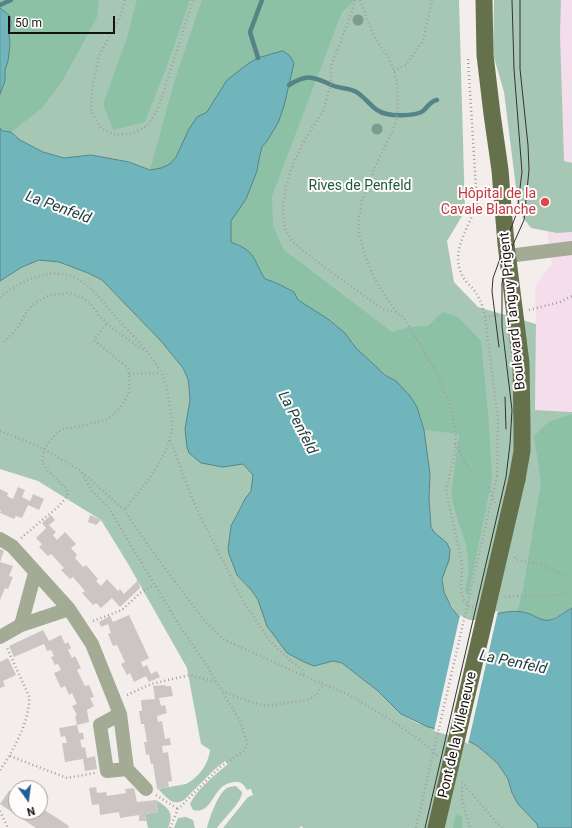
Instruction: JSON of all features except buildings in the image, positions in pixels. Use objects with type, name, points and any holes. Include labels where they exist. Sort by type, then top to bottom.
[{"type":"main road","name":"Boulevard Tanguy Prigent","points":[[484,0],[485,55],[500,170],[508,256],[521,363],[522,451],[517,478]]},
{"type":"main road","name":"Pont de la Villeneuve","points":[[436,828],[517,478]]},
{"type":"street","points":[[508,256],[572,248]]},
{"type":"street","points":[[6,542],[69,609],[92,644],[120,714],[127,769],[146,789]]},
{"type":"street","points":[[21,625],[35,573]]},
{"type":"street","points":[[1,637],[21,625],[69,609]]},
{"type":"street","points":[[120,714],[100,725],[107,771],[127,769]]},
{"type":"path","points":[[124,0],[120,17],[99,56],[92,89],[91,111],[101,128],[116,135],[132,133],[146,126],[158,109],[193,0]]},
{"type":"path","points":[[355,0],[331,66],[331,84],[323,111],[304,141],[293,164],[286,186],[283,206],[284,227],[291,240],[303,251],[384,309],[396,313],[404,318],[440,378],[450,405],[456,435],[454,457],[446,490],[462,563],[461,591],[464,600],[470,607],[476,607]]},
{"type":"path","points":[[360,0],[374,36],[388,57],[394,71],[397,83],[398,106],[396,122],[374,169],[362,201],[359,219],[359,233],[365,256],[375,280],[396,313]]},
{"type":"path","points":[[394,71],[406,65],[424,41],[432,0]]},
{"type":"path","points":[[416,828],[497,476],[498,420],[485,317],[482,303],[474,290],[464,279],[459,265],[458,251],[465,230],[473,217],[477,204],[468,58]]},
{"type":"path","points":[[0,297],[25,281],[50,273],[70,276],[90,288],[150,355],[160,372],[165,381],[171,414],[172,427],[170,439],[141,490],[124,510]]},
{"type":"path","points":[[4,342],[17,329],[27,311],[35,303],[50,295],[70,293],[91,304],[107,323],[150,355]]},
{"type":"path","points":[[6,542],[59,506],[68,495],[67,488],[48,471],[42,462],[44,449],[54,436],[62,429],[108,419],[119,409],[129,394],[128,368],[94,340],[107,323]]},
{"type":"path","points":[[129,374],[160,372]]},
{"type":"path","points":[[0,431],[44,449],[81,471],[124,510],[155,555],[204,620],[223,639],[304,676],[350,694],[400,726],[429,747],[439,757]]},
{"type":"path","points":[[170,439],[193,502],[244,603],[270,641],[302,670],[304,676]]},
{"type":"path","points":[[81,471],[91,490],[108,507],[178,625],[208,667],[241,723],[246,739],[247,745],[244,751],[220,767],[178,809],[170,828]]},
{"type":"path","points":[[80,626],[122,610],[140,593],[154,585]]},
{"type":"path","points":[[500,601],[505,596],[556,595],[572,590]]},
{"type":"path","points":[[0,770],[10,756],[27,717],[30,704],[29,696],[1,637]]},
{"type":"path","points":[[114,700],[151,684],[177,677],[190,675],[216,682]]},
{"type":"path","points":[[222,691],[266,706],[307,700],[317,695],[323,684]]},
{"type":"path","points":[[10,756],[67,778],[107,771]]},
{"type":"path","points":[[458,778],[503,828]]},
{"type":"path","points":[[463,783],[462,800],[470,828]]},
{"type":"path","points":[[146,789],[178,809]]},
{"type":"path","points":[[0,811],[8,828]]},
{"type":"path","points":[[496,822],[498,828]]},
{"type":"shaded area","name":"Hôpital de la Cavale Blanche","points":[[505,0],[572,0],[572,412],[535,410],[535,286],[552,264],[547,231],[531,228],[519,212]]},
{"type":"green space","name":"Rives de Penfeld","points":[[0,0],[459,0],[465,211],[447,241],[454,282],[478,307],[536,324],[535,410],[572,412],[572,608],[517,612],[512,611],[478,622],[471,622],[459,617],[445,597],[442,581],[443,574],[449,560],[450,550],[447,543],[434,532],[431,527],[429,498],[430,474],[421,419],[150,170],[129,162],[91,155],[64,158],[43,152],[20,140],[11,132],[2,131],[0,128],[0,94],[10,16],[0,8]]},
{"type":"green space","points":[[0,0],[99,0],[97,17],[63,80],[42,108],[11,132],[2,131],[0,128],[0,94],[5,81],[5,70],[8,61],[10,16],[0,8]]},
{"type":"green space","points":[[137,0],[190,0],[167,66],[145,122],[113,130],[103,104],[126,41]]},
{"type":"green space","points":[[202,0],[355,0],[342,12],[272,196],[273,226],[284,250],[392,332],[409,327],[428,326],[442,312],[458,317],[481,341],[489,423],[492,479],[468,597],[465,590],[469,571],[466,544],[451,495],[459,434],[424,430],[420,414],[410,396],[396,381],[372,364],[356,348],[353,342],[338,326],[298,300],[294,292],[265,279],[250,252],[231,243],[231,221],[246,199],[257,171],[262,147],[267,141],[249,63],[227,80],[207,112],[197,117],[189,129],[176,156],[170,164],[161,168],[150,170],[175,79]]},
{"type":"green space","name":"Hôpital de la Cavale Blanche","points":[[494,0],[561,0],[560,34],[564,161],[572,163],[572,232],[557,233],[531,228],[519,212],[504,92],[493,54]]},
{"type":"green space","points":[[39,260],[59,262],[102,280],[161,341],[183,368],[188,379],[190,400],[188,411],[201,463],[223,467],[243,464],[253,475],[251,491],[239,509],[231,526],[228,549],[237,575],[252,591],[261,605],[270,630],[287,653],[314,666],[333,660],[342,663],[378,691],[401,714],[417,723],[458,736],[476,745],[498,764],[508,779],[512,793],[518,804],[537,824],[538,828],[303,828],[302,826],[299,828],[223,828],[248,797],[253,795],[251,789],[247,790],[241,783],[235,782],[227,784],[221,788],[210,804],[205,808],[193,810],[190,804],[202,787],[228,764],[225,761],[184,800],[180,802],[173,802],[158,789],[186,784],[191,781],[205,766],[209,755],[210,750],[201,744],[187,668],[127,562],[101,520],[38,481],[0,469],[0,281],[22,267]]},
{"type":"green space","points":[[572,414],[572,608],[549,621],[540,619],[525,612],[517,612],[522,595],[541,483],[534,436],[548,422]]},
{"type":"green space","points":[[236,786],[242,792],[236,805],[217,828],[207,828],[220,795],[227,788]]},
{"type":"green space","points":[[156,800],[169,811],[171,818],[168,828],[148,828],[145,814],[158,812]]},
{"type":"green space","points":[[456,814],[462,817],[462,828],[453,828]]},
{"type":"green space","points":[[186,817],[193,820],[195,828],[174,828],[178,818]]},
{"type":"water","points":[[0,8],[10,16],[11,23],[9,35],[10,45],[5,70],[5,81],[0,94]]},
{"type":"water","name":"La Penfeld","points":[[283,51],[290,56],[294,63],[284,106],[278,123],[262,147],[257,171],[246,199],[231,221],[231,242],[245,249],[253,256],[265,279],[294,292],[298,300],[328,319],[345,333],[356,348],[385,375],[396,381],[410,396],[417,407],[424,430],[430,474],[429,498],[431,527],[434,532],[447,543],[450,550],[449,560],[442,579],[444,592],[451,607],[459,617],[472,622],[499,613],[513,611],[527,613],[541,619],[550,620],[572,608],[572,828],[538,828],[537,824],[518,804],[512,793],[508,779],[498,764],[476,745],[458,736],[428,727],[401,714],[378,691],[342,663],[333,661],[314,666],[287,653],[267,626],[258,600],[237,575],[228,549],[231,526],[245,499],[251,491],[253,475],[243,464],[223,467],[201,463],[189,453],[185,429],[190,400],[188,379],[183,368],[161,341],[102,280],[59,262],[39,260],[22,267],[0,281],[0,128],[2,131],[11,132],[20,140],[43,152],[64,158],[91,155],[129,162],[150,170],[161,168],[170,164],[176,157],[189,129],[197,117],[207,112],[227,80],[258,58]]},
{"type":"pier","points":[[498,611],[468,744],[458,738],[434,731],[460,615],[469,620],[475,620]]},
{"type":"waterway","points":[[0,5],[11,0]]},
{"type":"waterway","points":[[258,58],[250,32],[262,0]]},
{"type":"waterway","points":[[289,85],[307,77],[317,79],[340,88],[355,91],[378,111],[391,115],[420,113],[429,104],[437,100]]},
{"type":"tram line","points":[[499,347],[492,291],[493,278],[517,212],[522,172],[514,69],[512,0]]},
{"type":"tram line","points":[[425,828],[506,477],[510,444],[512,410],[502,326],[502,283],[508,256],[524,220],[529,170],[528,145],[520,69],[520,0]]},
{"type":"tram line","points":[[505,397],[506,429]]},
{"type":"place","name":"Hôpital de la Cavale Blanche","points":[[545,202]]}]
